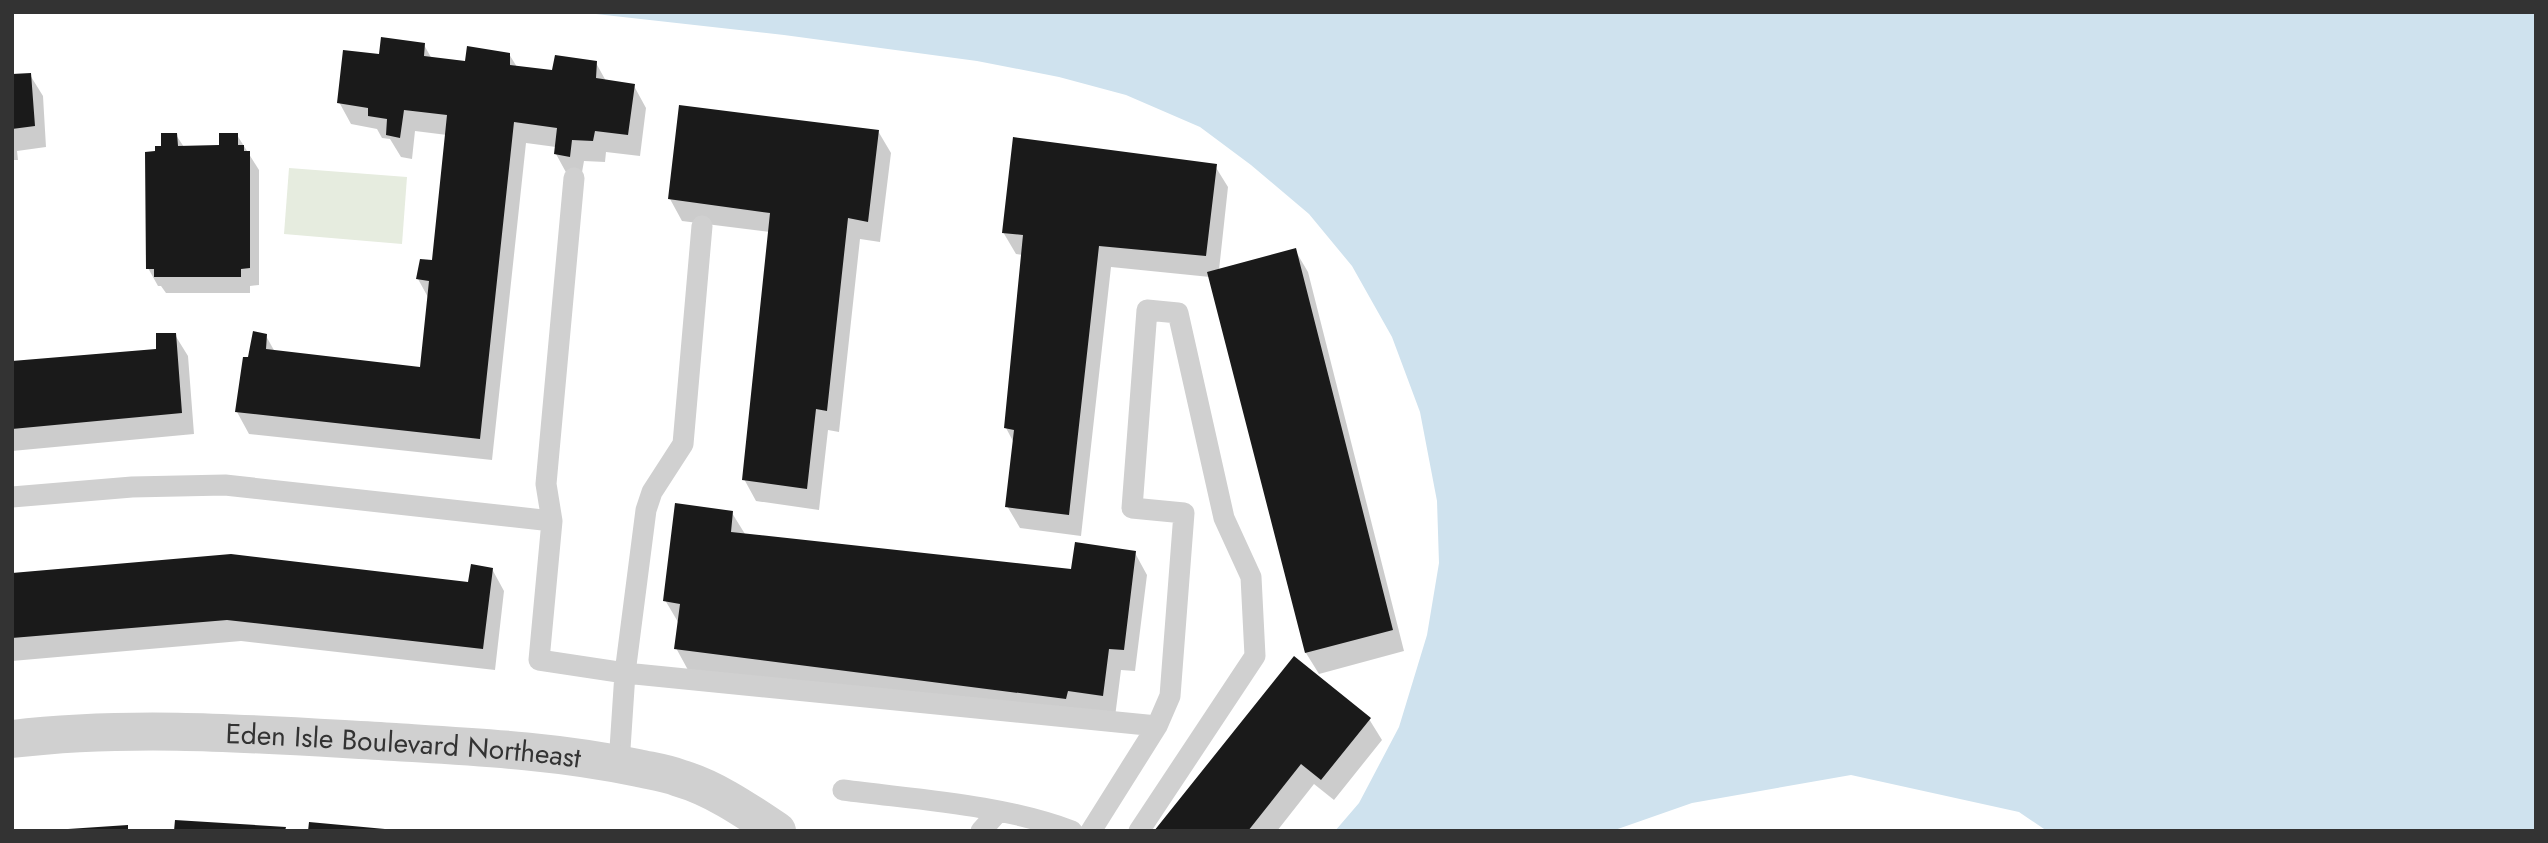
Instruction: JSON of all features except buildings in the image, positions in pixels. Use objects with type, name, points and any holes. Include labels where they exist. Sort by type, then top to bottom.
[{"type":"street","name":"Eden Isle Boulevard Northeast","points":[[12,739],[121,731],[260,734],[533,753],[619,764],[680,778],[722,797],[777,831]]},
{"type":"lane","points":[[574,178],[546,484],[552,521],[539,660],[625,673],[1157,726]]},
{"type":"lane","points":[[619,764],[625,673],[646,510],[652,492],[683,444],[702,226]]},
{"type":"lane","points":[[1139,831],[1255,656],[1251,577],[1224,518],[1178,313],[1147,310],[1132,508],[1224,518]]},
{"type":"lane","points":[[12,497],[132,487],[225,485],[552,521]]},
{"type":"lane","points":[[1091,831],[1157,726],[1170,696],[1184,513]]},
{"type":"lane","points":[[843,790],[999,811],[1072,831]]},
{"type":"lane","points":[[982,831],[999,811]]},
{"type":"shaded area","points":[[289,168],[407,177],[402,244],[284,234]]},
{"type":"water","points":[[578,12],[2536,12],[2536,831],[2047,831],[2019,812],[1851,775],[1692,803],[1612,831],[1335,831],[1359,803],[1399,727],[1427,635],[1439,563],[1437,501],[1420,412],[1392,337],[1352,266],[1309,214],[1251,165],[1200,127],[1126,95],[1059,77],[977,61],[784,35]]}]
